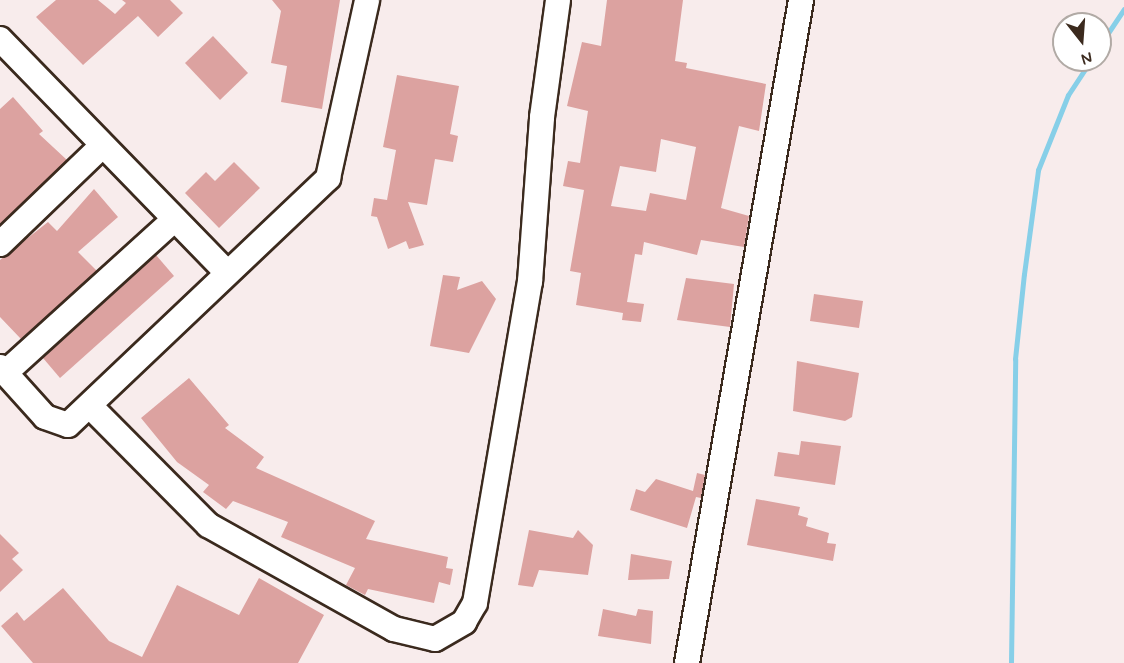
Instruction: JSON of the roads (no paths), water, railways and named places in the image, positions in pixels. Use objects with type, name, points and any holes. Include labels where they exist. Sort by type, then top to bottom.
[{"type":"lane","points":[[175,219],[3,370],[56,423],[68,425],[90,406],[226,271],[328,178],[367,0]]},
{"type":"lane","points":[[90,406],[208,525],[394,629],[435,639],[464,622],[475,603],[530,282],[542,117],[558,0]]},
{"type":"lane","points":[[687,663],[801,0]]},
{"type":"lane","points":[[0,39],[226,271]]},
{"type":"lane","points":[[0,244],[102,146]]},
{"type":"waterway","points":[[1112,27],[1124,9]]},
{"type":"waterway","points":[[1011,663],[1015,359],[1024,274],[1038,170],[1068,95],[1083,72]]}]
